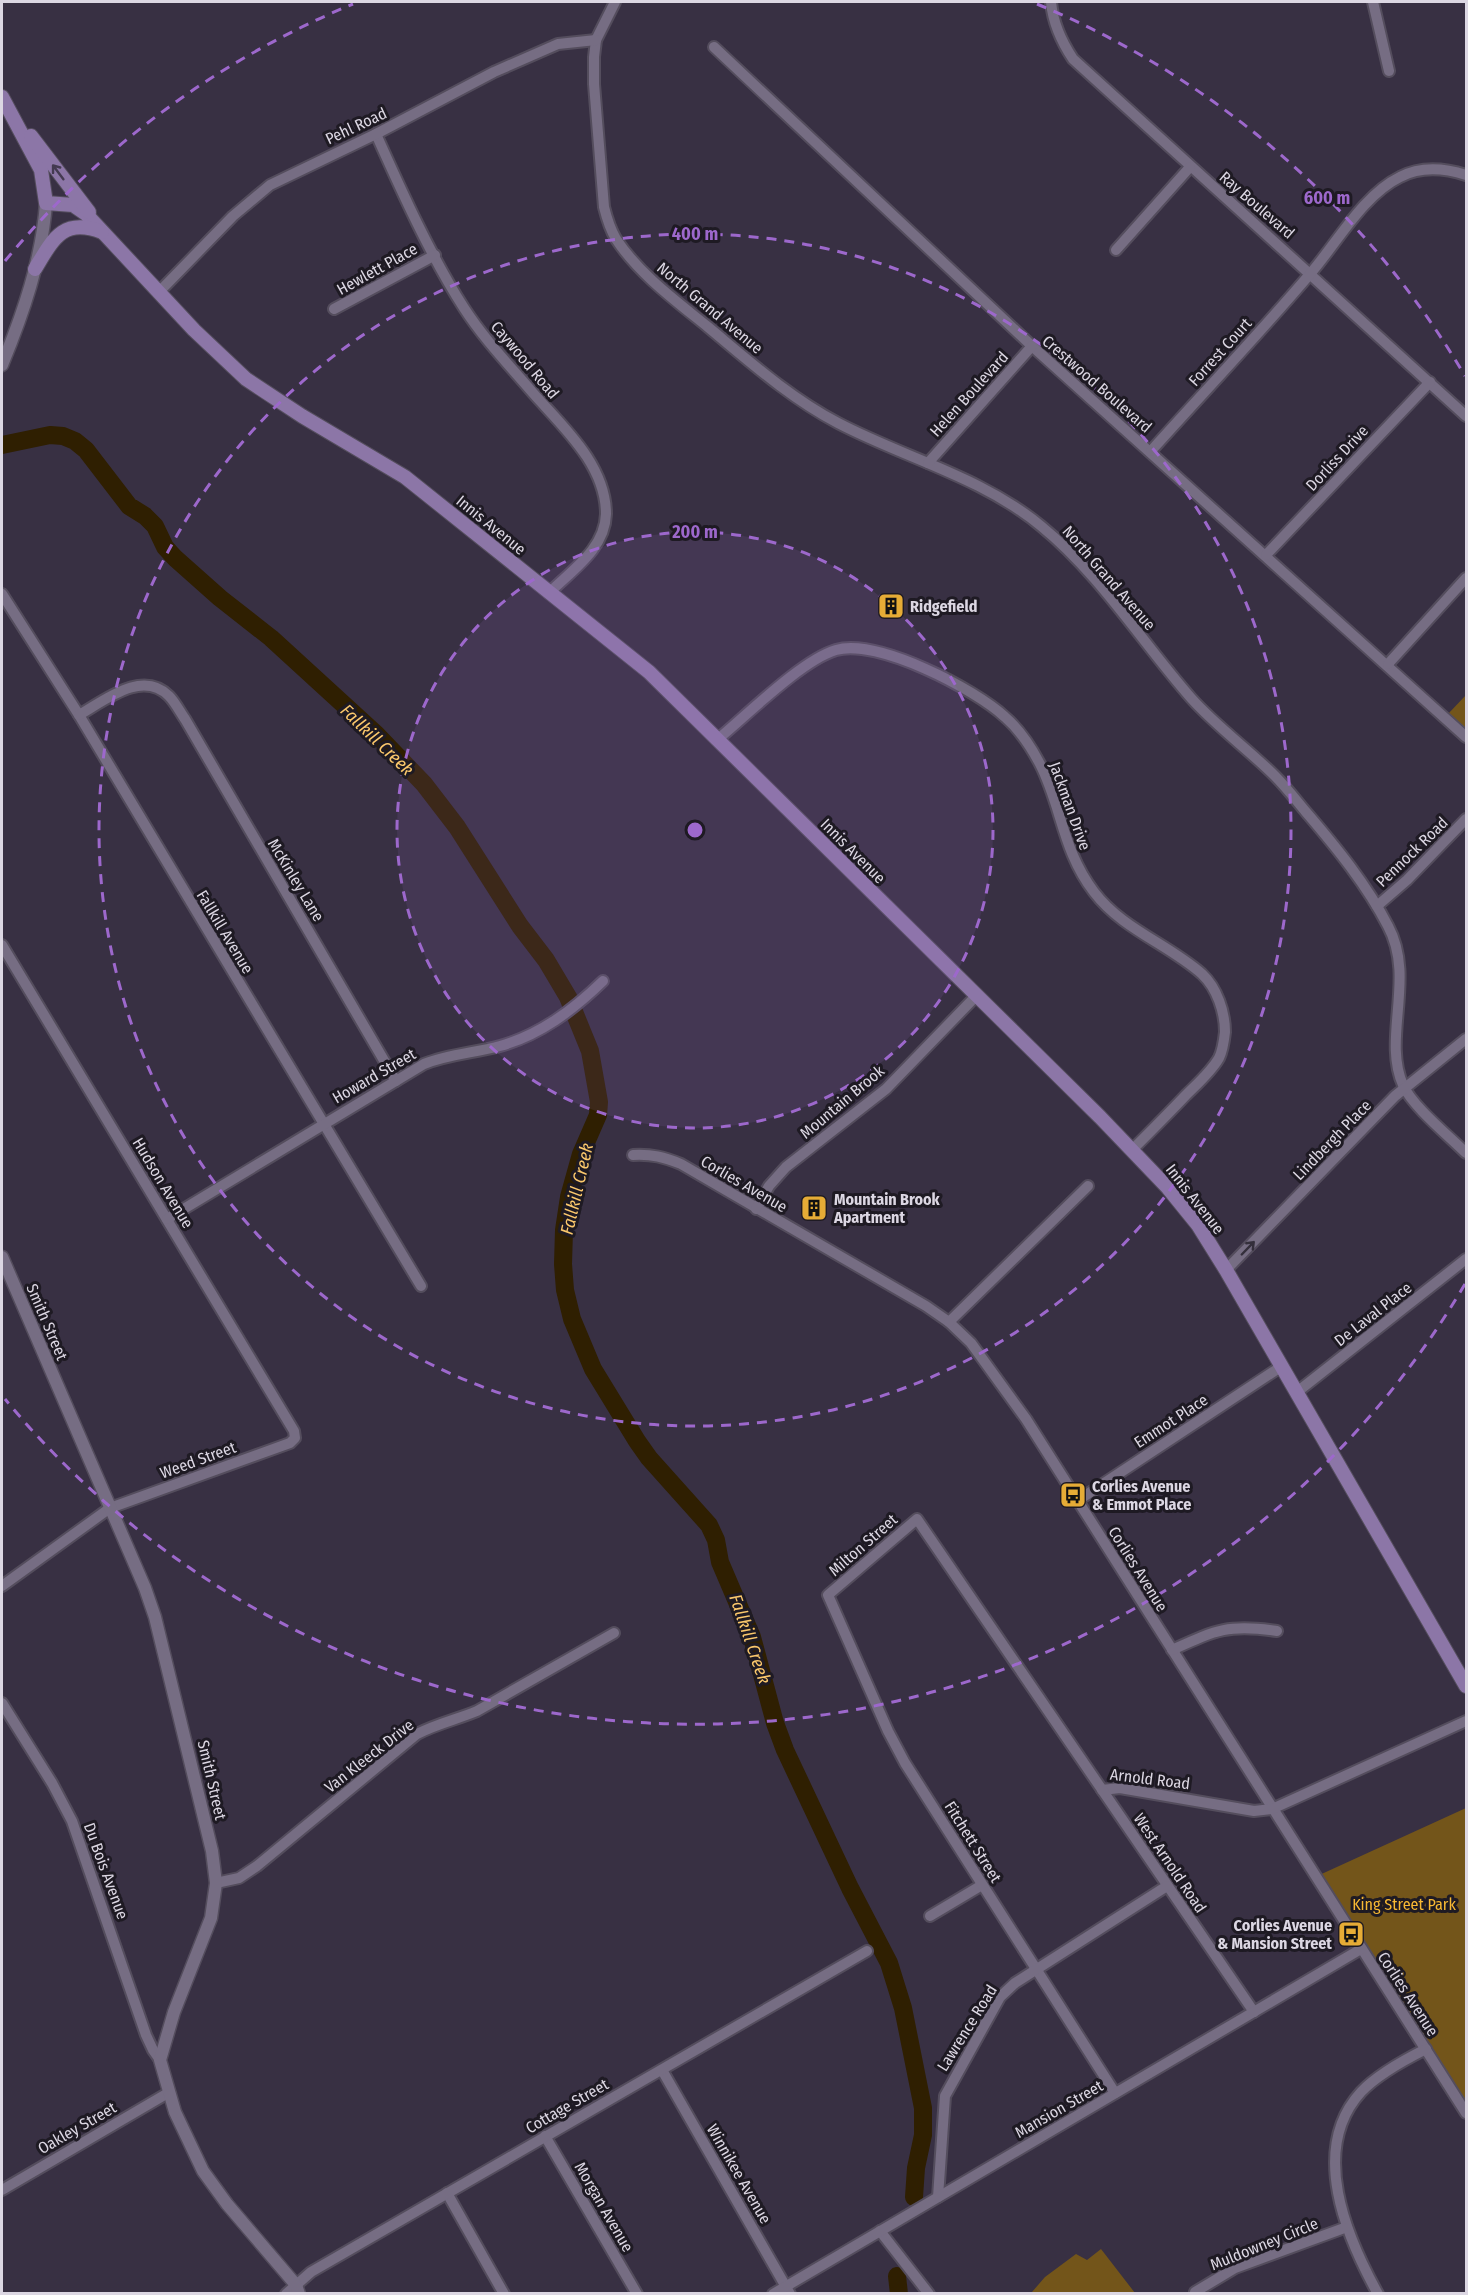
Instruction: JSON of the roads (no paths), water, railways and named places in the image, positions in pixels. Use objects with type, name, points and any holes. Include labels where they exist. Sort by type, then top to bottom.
[{"type":"main road","points":[[2,97],[41,170],[46,203]]},
{"type":"main road","points":[[2,97],[107,234]]},
{"type":"main road","name":"Innis Avenue","points":[[46,203],[73,206],[86,214],[194,330],[246,379],[302,416],[405,477],[649,672],[1132,1150],[1168,1188],[1198,1225],[1467,1686]]},
{"type":"main road","points":[[35,269],[50,244],[63,231],[76,226],[91,228],[107,234]]},
{"type":"street","name":"North Grand Avenue","points":[[615,2],[596,40],[594,84],[604,207],[609,225],[628,253],[644,273],[675,300],[803,402],[839,424],[928,463],[1013,505],[1045,529],[1069,552],[1195,702],[1276,777],[1363,884],[1390,930],[1400,965],[1397,1064],[1404,1089],[1467,1153]]},
{"type":"street","name":"Ray Boulevard","points":[[1051,2],[1062,43],[1073,59],[1467,416]]},
{"type":"street","points":[[1373,2],[1389,71]]},
{"type":"street","name":"Pehl Road","points":[[159,292],[233,216],[270,185],[376,134],[494,72],[558,44],[596,40]]},
{"type":"street","name":"Crestwood Boulevard","points":[[714,47],[1032,346],[1467,736]]},
{"type":"street","name":"Caywood Road","points":[[376,134],[435,255],[463,306],[486,339],[590,461],[601,487],[606,514],[604,529],[598,544],[549,593]]},
{"type":"street","points":[[1116,250],[1190,167]]},
{"type":"street","name":"Forrest Court","points":[[1151,451],[1311,273],[1369,201],[1400,176],[1428,169],[1443,169],[1467,175]]},
{"type":"street","points":[[2,366],[35,269],[44,235],[46,203]]},
{"type":"street","name":"Hewlett Place","points":[[334,309],[435,255]]},
{"type":"street","name":"Helen Boulevard","points":[[928,463],[1032,346]]},
{"type":"street","name":"Dorliss Drive","points":[[1266,555],[1430,382]]},
{"type":"street","points":[[1388,664],[1467,578]]},
{"type":"street","name":"Fallkill Avenue","points":[[2,594],[79,715],[421,1286]]},
{"type":"street","name":"Jackman Drive","points":[[718,740],[802,668],[837,650],[853,648],[889,655],[940,676],[1004,715],[1020,732],[1040,764],[1071,854],[1095,893],[1126,923],[1203,975],[1221,1008],[1225,1031],[1223,1048],[1218,1059],[1205,1076],[1132,1150]]},
{"type":"street","name":"McKinley Lane","points":[[79,715],[120,691],[134,686],[147,685],[169,696],[185,719],[396,1081]]},
{"type":"street","name":"Pennock Road","points":[[1377,906],[1467,819]]},
{"type":"street","name":"Hudson Avenue","points":[[2,945],[294,1431],[295,1438]]},
{"type":"street","name":"Howard Street","points":[[167,1219],[424,1064],[445,1056],[498,1047],[529,1036],[580,1004],[603,981]]},
{"type":"street","name":"Mountain Brook","points":[[756,1209],[769,1186],[786,1167],[886,1089],[977,995]]},
{"type":"street","name":"Lindbergh Place","points":[[1226,1270],[1404,1089],[1467,1039]]},
{"type":"street","name":"Corlies Avenue","points":[[633,1155],[650,1154],[666,1157],[906,1294],[949,1322],[971,1343],[1019,1409],[1467,2114]]},
{"type":"street","points":[[949,1322],[1089,1186]]},
{"type":"street","name":"Smith Street","points":[[2,1257],[145,1588],[158,1626],[212,1851],[216,1883],[211,1918],[174,2012],[160,2060],[168,2093],[190,2146],[210,2182],[294,2291]]},
{"type":"street","name":"De Laval Place","points":[[1297,1392],[1467,1259]]},
{"type":"street","name":"Emmot Place","points":[[1077,1501],[1282,1366]]},
{"type":"street","name":"Weed Street","points":[[2,1586],[110,1508],[290,1443],[295,1438]]},
{"type":"street","name":"Milton Street","points":[[828,1595],[917,1519]]},
{"type":"street","name":"Arnold Road","points":[[917,1519],[1102,1790],[1120,1788],[1254,1810],[1272,1809],[1467,1721]]},
{"type":"street","name":"Fitchett Street","points":[[828,1595],[896,1748],[1115,2093]]},
{"type":"street","points":[[1172,1650],[1213,1632],[1232,1627],[1277,1631]]},
{"type":"street","name":"Van Kleeck Drive","points":[[216,1883],[238,1878],[257,1866],[417,1734],[430,1727],[477,1711],[614,1633]]},
{"type":"street","name":"Du Bois Avenue","points":[[2,1703],[52,1783],[72,1821],[146,2034],[160,2060]]},
{"type":"street","name":"West Arnold Road","points":[[1102,1790],[1254,2012]]},
{"type":"street","points":[[930,1916],[982,1885]]},
{"type":"street","name":"Lawrence Road","points":[[938,2197],[943,2105],[948,2088],[1000,1997],[1015,1983],[1167,1886]]},
{"type":"street","name":"Mansion Street","points":[[773,2294],[788,2290],[880,2231],[1361,1949]]},
{"type":"street","name":"Cottage Street","points":[[294,2291],[311,2272],[867,1950]]},
{"type":"street","points":[[1378,2294],[1347,2227],[1339,2195],[1334,2157],[1336,2140],[1344,2119],[1361,2092],[1374,2081],[1426,2049]]},
{"type":"street","name":"Winnikee Avenue","points":[[662,2070],[788,2290]]},
{"type":"street","name":"Oakley Street","points":[[2,2190],[168,2093]]},
{"type":"street","name":"Morgan Avenue","points":[[545,2136],[637,2294]]},
{"type":"street","points":[[447,2193],[504,2294]]},
{"type":"street","name":"Muldowney Circle","points":[[1195,2292],[1235,2268],[1347,2227]]},
{"type":"street","points":[[880,2231],[929,2294]]},
{"type":"waterway","name":"Fallkill Creek","points":[[2,445],[50,435],[63,436],[75,441],[86,450],[129,506],[145,516],[155,526],[165,547],[175,558],[220,598],[271,638],[377,735],[424,784],[457,827],[520,926],[546,960],[568,997],[590,1051],[599,1102],[598,1115],[581,1154],[569,1197],[564,1230],[565,1290],[572,1319],[593,1369],[637,1441],[649,1458],[709,1525],[716,1540],[720,1562],[752,1637],[775,1723],[785,1750],[850,1888],[889,1963],[903,2008],[923,2108],[923,2135],[916,2168],[914,2197]]},
{"type":"waterway","name":"Fallkill Creek","points":[[897,2276],[899,2294]]},
{"type":"place","name":"Ridgefield","points":[[891,606]]},
{"type":"place","name":"Mountain Brook Apartment","points":[[814,1208]]},
{"type":"place","name":"Corlies Avenue & Emmot Place","points":[[1073,1495]]},
{"type":"place","name":"Corlies Avenue & Mansion Street","points":[[1351,1934]]},
{"type":"park label","name":"King Street Park","points":[[1404,1904]]}]
